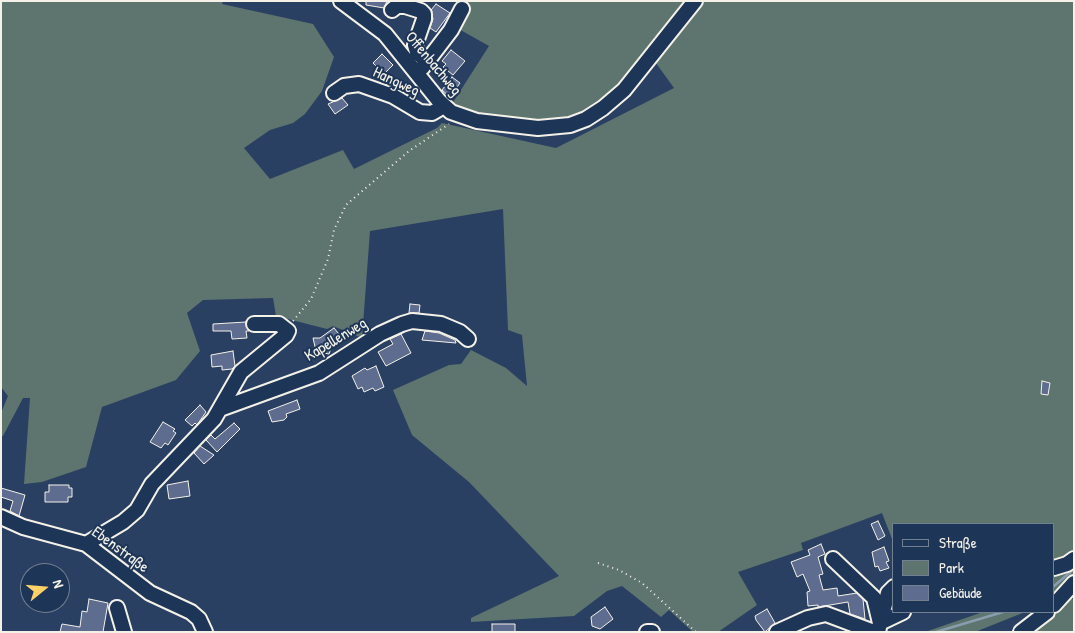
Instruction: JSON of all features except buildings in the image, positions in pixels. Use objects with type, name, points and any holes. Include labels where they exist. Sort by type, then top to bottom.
[{"type":"street","name":"Offenbachweg","points":[[341,1],[385,34],[444,106],[459,116],[492,123],[538,128],[570,125],[586,119],[624,90],[695,1]]},
{"type":"street","points":[[392,10],[399,6],[405,6],[420,10],[424,14],[424,20],[415,45],[417,52],[427,62]]},
{"type":"street","points":[[415,72],[427,62],[451,30],[462,9]]},
{"type":"street","name":"Hangweg","points":[[334,93],[344,86],[359,84],[393,96],[420,112],[432,113],[444,106]]},
{"type":"street","name":"Kapellenweg","points":[[220,409],[319,373],[380,334],[412,321],[441,324],[460,332],[468,339]]},
{"type":"street","points":[[254,324],[279,324],[287,328]]},
{"type":"street","name":"Kapellenweg","points":[[86,544],[122,522],[137,510],[152,484],[214,419],[241,372],[286,335],[287,328]]},
{"type":"street","name":"Ebenstraße","points":[[1,518],[23,527],[86,544],[150,593],[191,612],[199,619],[206,632]]},
{"type":"street","points":[[1055,568],[1067,564],[1074,559]]},
{"type":"street","points":[[833,560],[872,595],[877,605],[877,629]]},
{"type":"street","points":[[1055,604],[1074,583]]},
{"type":"street","points":[[877,629],[888,593],[892,590]]},
{"type":"street","points":[[117,608],[124,632]]},
{"type":"street","points":[[777,632],[808,618],[826,614],[877,629],[901,613]]},
{"type":"street","points":[[1021,632],[1046,613]]},
{"type":"street","points":[[647,632],[652,632]]},
{"type":"path","points":[[287,328],[311,298],[328,259],[334,230],[346,205],[408,151],[459,116]]},
{"type":"path","points":[[598,563],[619,570],[642,583],[696,632]]},
{"type":"green space","points":[[1,1],[223,1],[222,4],[313,24],[334,57],[322,91],[305,114],[293,123],[270,130],[244,148],[270,179],[343,150],[354,169],[437,128],[442,123],[556,148],[674,88],[653,59],[700,1],[1074,1],[1074,556],[1055,566],[1055,523],[892,523],[892,539],[882,513],[801,543],[803,550],[738,572],[757,605],[718,632],[693,632],[669,610],[661,617],[622,586],[607,591],[574,616],[471,622],[471,618],[559,576],[469,482],[412,435],[393,390],[449,365],[461,364],[471,350],[506,368],[527,386],[522,335],[508,330],[503,209],[370,231],[362,338],[333,326],[327,329],[276,316],[273,298],[203,300],[187,313],[200,351],[176,380],[102,407],[86,467],[42,482],[24,484],[30,398],[23,398],[3,436],[1,435],[1,413],[8,396],[1,387]]},
{"type":"green space","points":[[466,1],[692,1],[604,105],[567,121],[559,118],[537,122],[464,112],[450,107],[489,46],[457,28],[465,14]]},
{"type":"green space","points":[[1074,566],[1074,577],[1055,594],[1055,574],[1060,571],[1067,571]]},
{"type":"green space","points":[[1066,595],[1074,600],[1074,632],[1026,632],[1055,613]]},
{"type":"green space","points":[[980,613],[1022,613],[975,632],[925,632]]},
{"type":"waterway","points":[[1055,585],[1074,569]]},
{"type":"waterway","points":[[936,632],[1000,613]]}]
